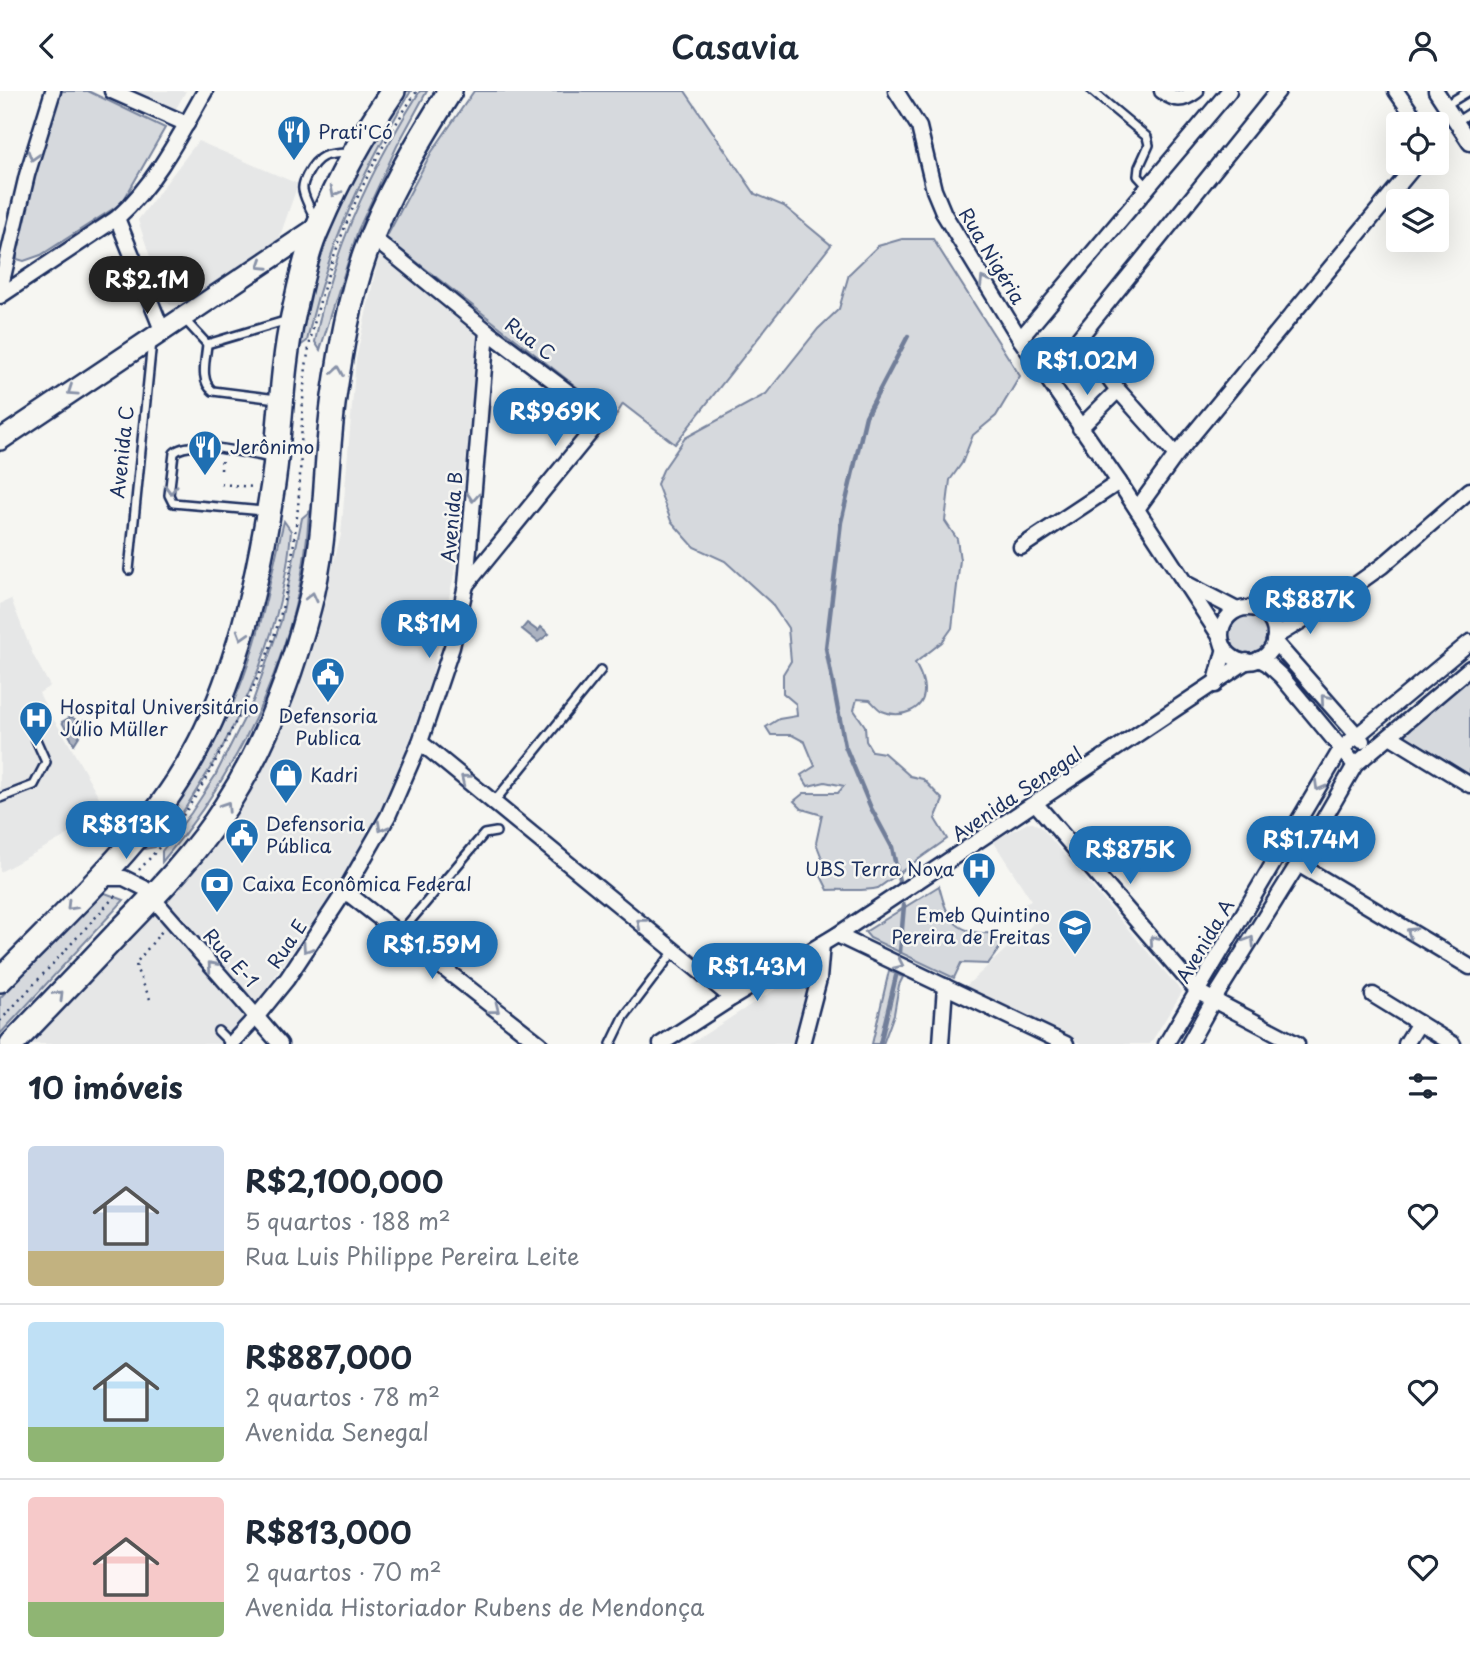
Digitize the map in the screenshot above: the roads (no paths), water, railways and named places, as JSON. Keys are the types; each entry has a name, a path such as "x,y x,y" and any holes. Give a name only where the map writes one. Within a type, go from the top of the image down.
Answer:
{"main road":[{"path":"0,980 139,833 172,789 195,752 223,689 252,598 276,459 292,319 318,226 355,153 393,91"},
{"path":"12,1044 152,897 215,823 244,776 272,717 300,638 319,565 324,530 329,440 350,308 372,237 423,134 450,91"}],"street":[{"path":"0,290 5,257 53,91"},
{"path":"112,91 187,124"},
{"path":"0,296 117,218 130,205 160,167 205,91"},
{"name":"Rua Nigéria","path":"896,91 919,127 934,190 944,215 1020,339 1138,509 1231,655 1253,660"},
{"path":"1162,91 1171,98 1180,100 1196,91"},
{"path":"1020,339 1229,91"},
{"path":"1176,455 1118,390 1079,338 1278,91"},
{"path":"1396,91 1411,112"},
{"path":"1436,91 1470,143"},
{"path":"1138,509 1176,455 1407,175"},
{"path":"117,218 157,333"},
{"path":"0,440 318,226"},
{"name":"Rua C","path":"372,237 487,331 595,412 595,427 466,585"},
{"path":"5,257 35,274"},
{"name":"Avenida B","path":"345,891 388,816 420,742 452,647 466,585 487,331"},
{"path":"1080,428 1118,390"},
{"path":"1021,547 1119,482"},
{"path":"1253,660 1267,654 1275,639 1382,566 1470,491"},
{"path":"1184,582 1237,610"},
{"path":"1215,685 1223,643 1222,627 1228,617 1237,610 1248,608 1260,611 1326,605"},
{"path":"1260,611 1269,617 1274,626 1275,639 1371,749"},
{"name":"Avenida A","path":"1166,1044 1341,748 1470,642"},
{"path":"1253,660 1268,664 1281,676 1354,765"},
{"name":"Avenida Senegal","path":"661,1044 732,997 837,935 1253,660"},
{"name":"Avenida A","path":"1189,1044 1298,865 1354,765 1470,668"},
{"path":"1391,736 1470,785"},
{"path":"420,742 732,997"},
{"path":"1036,804 1198,992 1297,1044"},
{"path":"1298,865 1470,967"},
{"name":"Rua E-1","path":"98,878 124,878 144,888 280,1044"},
{"path":"345,891 540,1044"},
{"name":"Rua E","path":"231,1044 287,979 345,891"},
{"path":"837,935 1066,1044"},
{"path":"802,1044 819,979 822,944"},
{"path":"941,1044 945,986"},
{"path":"1373,995 1453,1044"},
{"path":"1406,1044 1419,1023"}],"lane":[{"path":"1092,91 1147,137 1149,145 1138,176 1147,187"},
{"path":"1446,106 1469,91"},
{"path":"1456,122 1470,113"},
{"path":"318,226 303,188 309,173 318,158 330,154 355,153"},
{"path":"183,317 207,344 205,381 213,391 282,400"},
{"path":"207,344 292,319"},
{"name":"Avenida C","path":"129,570 157,333"},
{"path":"270,500 173,503 169,495 174,453 179,448 190,446 276,459"},
{"path":"494,802 601,670"},
{"path":"0,798 34,785 46,762 24,713"},
{"path":"399,934 484,834 496,832"},
{"path":"611,1044 624,1017 674,951"},
{"path":"218,1031 231,1044"}],"waterway":[{"path":"899,881 892,847 871,808 845,746 826,648 841,522 866,416 908,336"},
{"path":"900,952 904,905"},
{"path":"880,1044 896,976"}],"place":[{"name":"Prati'Có","path":"294,162"},
{"name":"Jerônimo","path":"205,477"},
{"name":"Defensoria Publica","path":"328,704"},
{"name":"Hospital Universitário Júlio Müller","path":"36,748"},
{"name":"Kadri","path":"286,805"},
{"name":"Defensoria Pública","path":"242,865"},
{"name":"UBS Terra Nova","path":"979,899"},
{"name":"Caixa Econômica Federal","path":"217,914"},
{"name":"Emeb Quintino Pereira de Freitas","path":"1075,956"}]}
